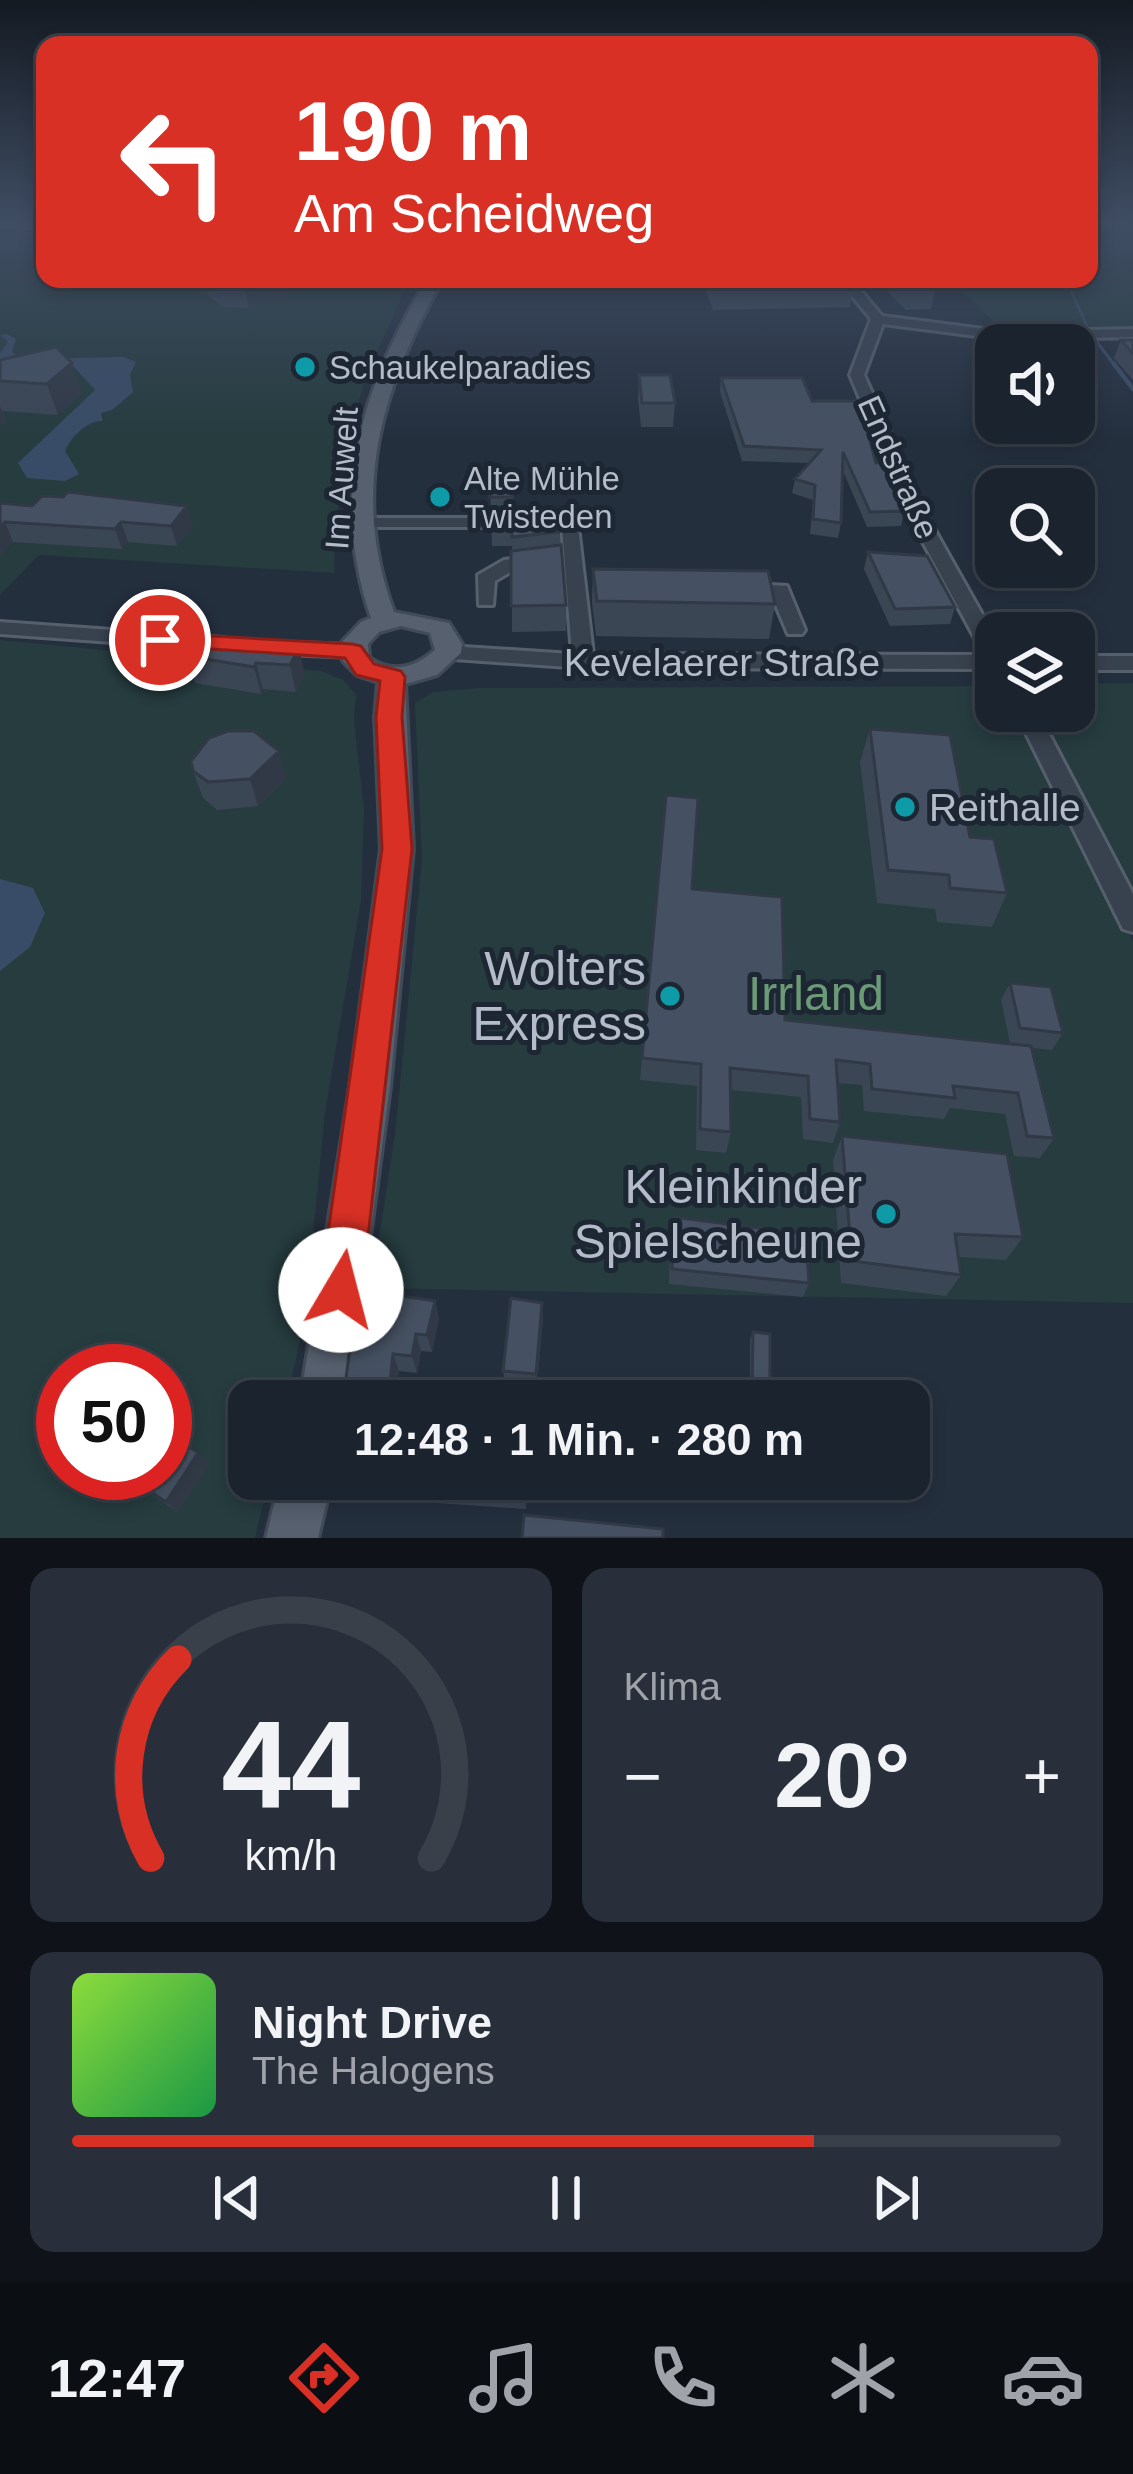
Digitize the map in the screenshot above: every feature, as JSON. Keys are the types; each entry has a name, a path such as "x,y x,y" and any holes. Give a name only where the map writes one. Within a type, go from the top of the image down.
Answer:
{"main road":[{"name":"Im Auwelt","path":"385,621 367,566 368,452 380,386 427,295"},
{"path":"385,621 429,622 446,635 448,653 427,670 392,677 365,670 352,651 361,634 385,621"},
{"path":"327,1380 370,1087 397,849 389,717 392,677"},
{"path":"292,1538 301,1500"}],"street":[{"path":"857,295 878,319 1008,336 1133,337"},
{"name":"Endstraße","path":"878,319 857,375 919,518 975,621"},
{"path":"367,522 571,522 583,662"},
{"path":"486,601 485,579 496,568 512,562 572,560"},
{"path":"575,587 598,588"},
{"path":"712,589 780,590 795,630"},
{"path":"0,628 352,651"},
{"name":"Kevelaerer Straße","path":"448,653 583,662 975,660"},
{"path":"1095,663 1133,663"},
{"path":"1037,732 1133,921"}],"green space":[{"path":"0,295 402,295 365,381 346,452 334,573 39,555 0,595"},
{"path":"966,295 1133,295 1133,333 1095,334 1095,324 996,324"},
{"path":"0,640 321,671 343,680 356,694 354,719 364,810 361,901 325,1112 309,1277 295,1277 313,1279 291,1380 228,1380 228,1500 264,1500 255,1538 0,1538"},
{"path":"1133,683 1133,896 1045,732 1095,732 1095,684"},
{"name":"Irrland","path":"975,686 975,732 1025,732 1133,941 1133,1303 371,1288 395,1135 422,860 415,703 433,692"}],"water":[{"path":"0,335 16,339 12,352 22,359 123,357 136,362 130,375 133,392 101,413 103,421 75,435 65,451 79,474 65,481 27,478 18,463 95,390 74,367 13,362 0,369 0,353 8,342"},
{"path":"0,879 33,888 45,913 30,947 0,971"}],"building":[{"path":"56,347 72,363 47,384 0,381 0,360"},
{"path":"639,375 670,375 675,403 642,403"},
{"path":"721,378 802,378 812,401 859,401 876,463 881,462 905,511 870,512 843,452 841,523 813,519 815,485 795,479 821,450 744,446"},
{"path":"512,474 513,497 490,497 490,475"},
{"path":"68,492 187,506 171,526 121,522 115,529 5,522 0,527 0,503 32,506 42,496 63,497"},
{"path":"491,515 558,515 559,532 512,537 512,529 491,529"},
{"path":"561,545 566,605 511,606 511,551"},
{"path":"868,552 927,556 955,607 895,609"},
{"path":"593,569 768,571 775,604 597,601"},
{"path":"198,639 299,648 290,665 256,663 254,667 187,656"},
{"path":"870,729 950,735 970,837 994,839 1007,893 950,888 949,875 888,870"},
{"path":"228,731 254,731 279,751 250,779 208,782 193,771 191,761 209,738"},
{"path":"666,795 698,798 692,889 782,897 785,1020 1031,1046 1054,1138 1027,1136 1018,1093 953,1086 955,1098 872,1089 870,1064 836,1060 840,1122 810,1119 808,1076 730,1068 731,1132 700,1129 701,1064 642,1058"},
{"path":"1010,983 1051,987 1063,1033 1020,1028"},
{"path":"842,1136 1007,1154 1023,1237 955,1234 961,1275 852,1261"},
{"path":"673,1217 806,1234 809,1283 672,1269"},
{"path":"395,1295 435,1301 427,1335 416,1334 412,1356 393,1354 390,1380 346,1380 353,1324 387,1329"},
{"path":"511,1298 542,1303 536,1374 503,1371"},
{"path":"753,1332 770,1334 770,1380 752,1380"},
{"path":"524,1515 663,1529 663,1538 522,1538"}],"waterway":[{"path":"1073,295 1086,324"},
{"path":"1095,340 1116,367"},
{"path":"1114,364 1133,389"}],"place":[{"name":"Schaukelparadies","path":"305,367"},
{"name":"Alte Mühle Twisteden","path":"440,497"},
{"name":"Reithalle","path":"905,807"},
{"name":"Wolters Express","path":"670,996"},
{"name":"Kleinkinder Spielscheune","path":"886,1214"}],"route":[{"path":"160,640 352,651 365,670 392,677 389,717 397,849 341,1290"}]}
